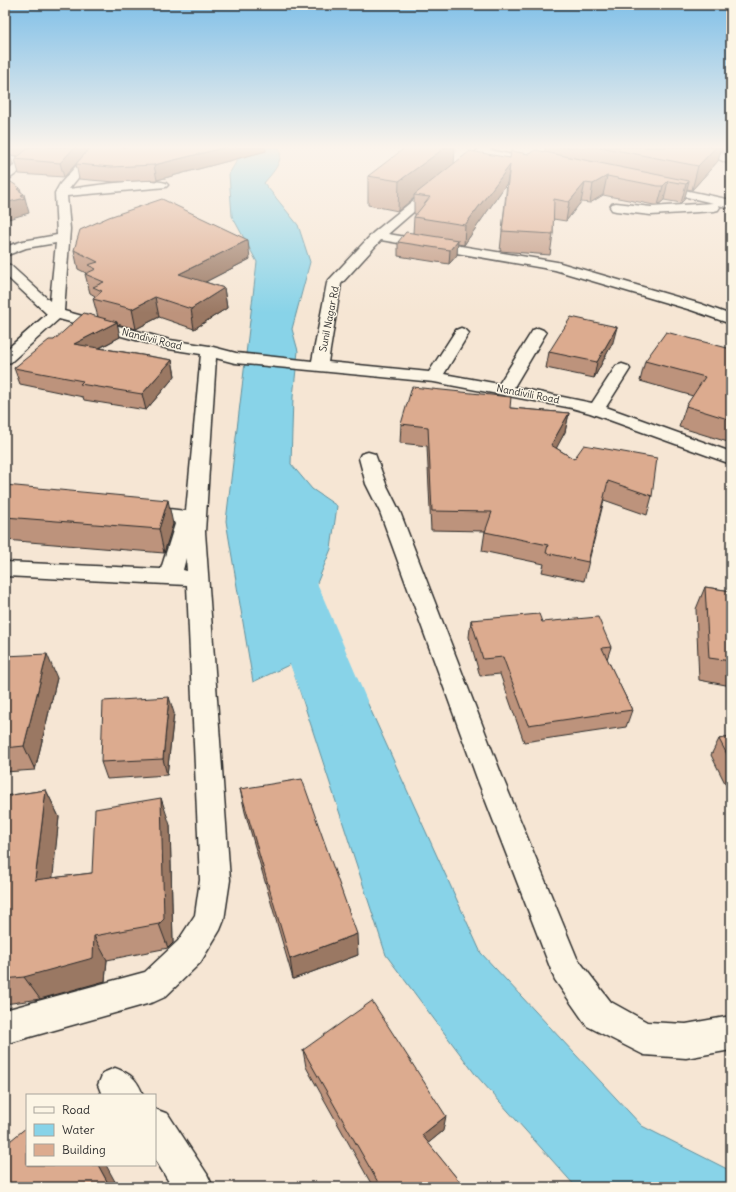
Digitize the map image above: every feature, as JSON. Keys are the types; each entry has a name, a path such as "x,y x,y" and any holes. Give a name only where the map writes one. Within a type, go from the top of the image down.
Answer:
{"street":[{"path":"5,359 52,310 63,238 61,203"},
{"name":"Sunil Nagar Rd","path":"318,367 334,283 378,236 417,203"},
{"path":"616,207 651,211 714,207 730,203"},
{"path":"378,236 557,266 696,307 731,320"},
{"path":"5,252 23,246 63,238"},
{"name":"Nandivii Road","path":"5,268 52,310 169,344 209,351 235,358 318,367"},
{"path":"5,341 52,310"},
{"path":"434,378 461,333"},
{"path":"504,389 538,333"},
{"path":"184,578 195,532 209,351"},
{"name":"Nandivili Road","path":"318,367 434,378 504,389 596,409 731,458"},
{"path":"596,409 622,369"},
{"path":"368,458 376,484 390,512 491,781 566,969 599,1014 644,1038 686,1041 731,1033"},
{"path":"5,1027 154,986 189,952 209,920 215,880 184,578 185,524 180,516 124,511"},
{"path":"5,569 184,578"},
{"path":"156,1129 194,1187"}],"water":[{"path":"231,203 280,203 298,225 310,262 292,329 298,351 293,397 291,464 312,489 337,506 331,549 301,622 367,702 481,953 642,1126 731,1171 731,1187 576,1187 475,1074 386,955 291,664 253,682 226,521 257,262 232,216"}],"building":[{"path":"151,203 170,203 248,240 179,274 224,288 191,309 155,297 132,309 93,299 102,291 93,287 104,282 85,274 96,269 88,265 98,262 74,250 80,230 109,217"},
{"path":"425,203 482,203 465,225 414,217"},
{"path":"505,203 554,203 553,234 502,231"},
{"path":"406,232 458,240 450,250 398,242"},
{"path":"84,313 117,322 74,344 172,360 142,394 80,384 83,381 14,368 49,340 54,340"},
{"path":"571,317 617,327 597,362 549,352"},
{"path":"666,332 731,349 731,420 686,406 705,377 645,361"},
{"path":"412,387 511,397 510,408 569,413 551,445 574,459 584,445 657,458 652,496 608,481 588,562 546,553 548,545 485,532 492,512 432,511 428,427 401,424"},
{"path":"5,485 168,500 159,529 5,517"},
{"path":"705,587 731,591 731,661 709,658"},
{"path":"539,614 542,622 598,617 611,647 602,648 632,710 528,725 503,657 483,659 471,620"},
{"path":"47,654 24,746 5,748 5,656"},
{"path":"169,697 163,759 101,762 103,701"},
{"path":"731,737 731,762 719,739"},
{"path":"302,779 357,934 290,959 240,789"},
{"path":"46,790 35,880 92,873 95,809 161,798 164,919 159,924 94,936 93,958 24,977 5,979 5,796"},
{"path":"372,1001 446,1116 422,1135 464,1187 375,1187 379,1184 303,1050"},
{"path":"26,1128 26,1166 99,1166 110,1187 5,1187 5,1145"}],"waterway":[{"path":"277,543 276,550 336,703"}]}
